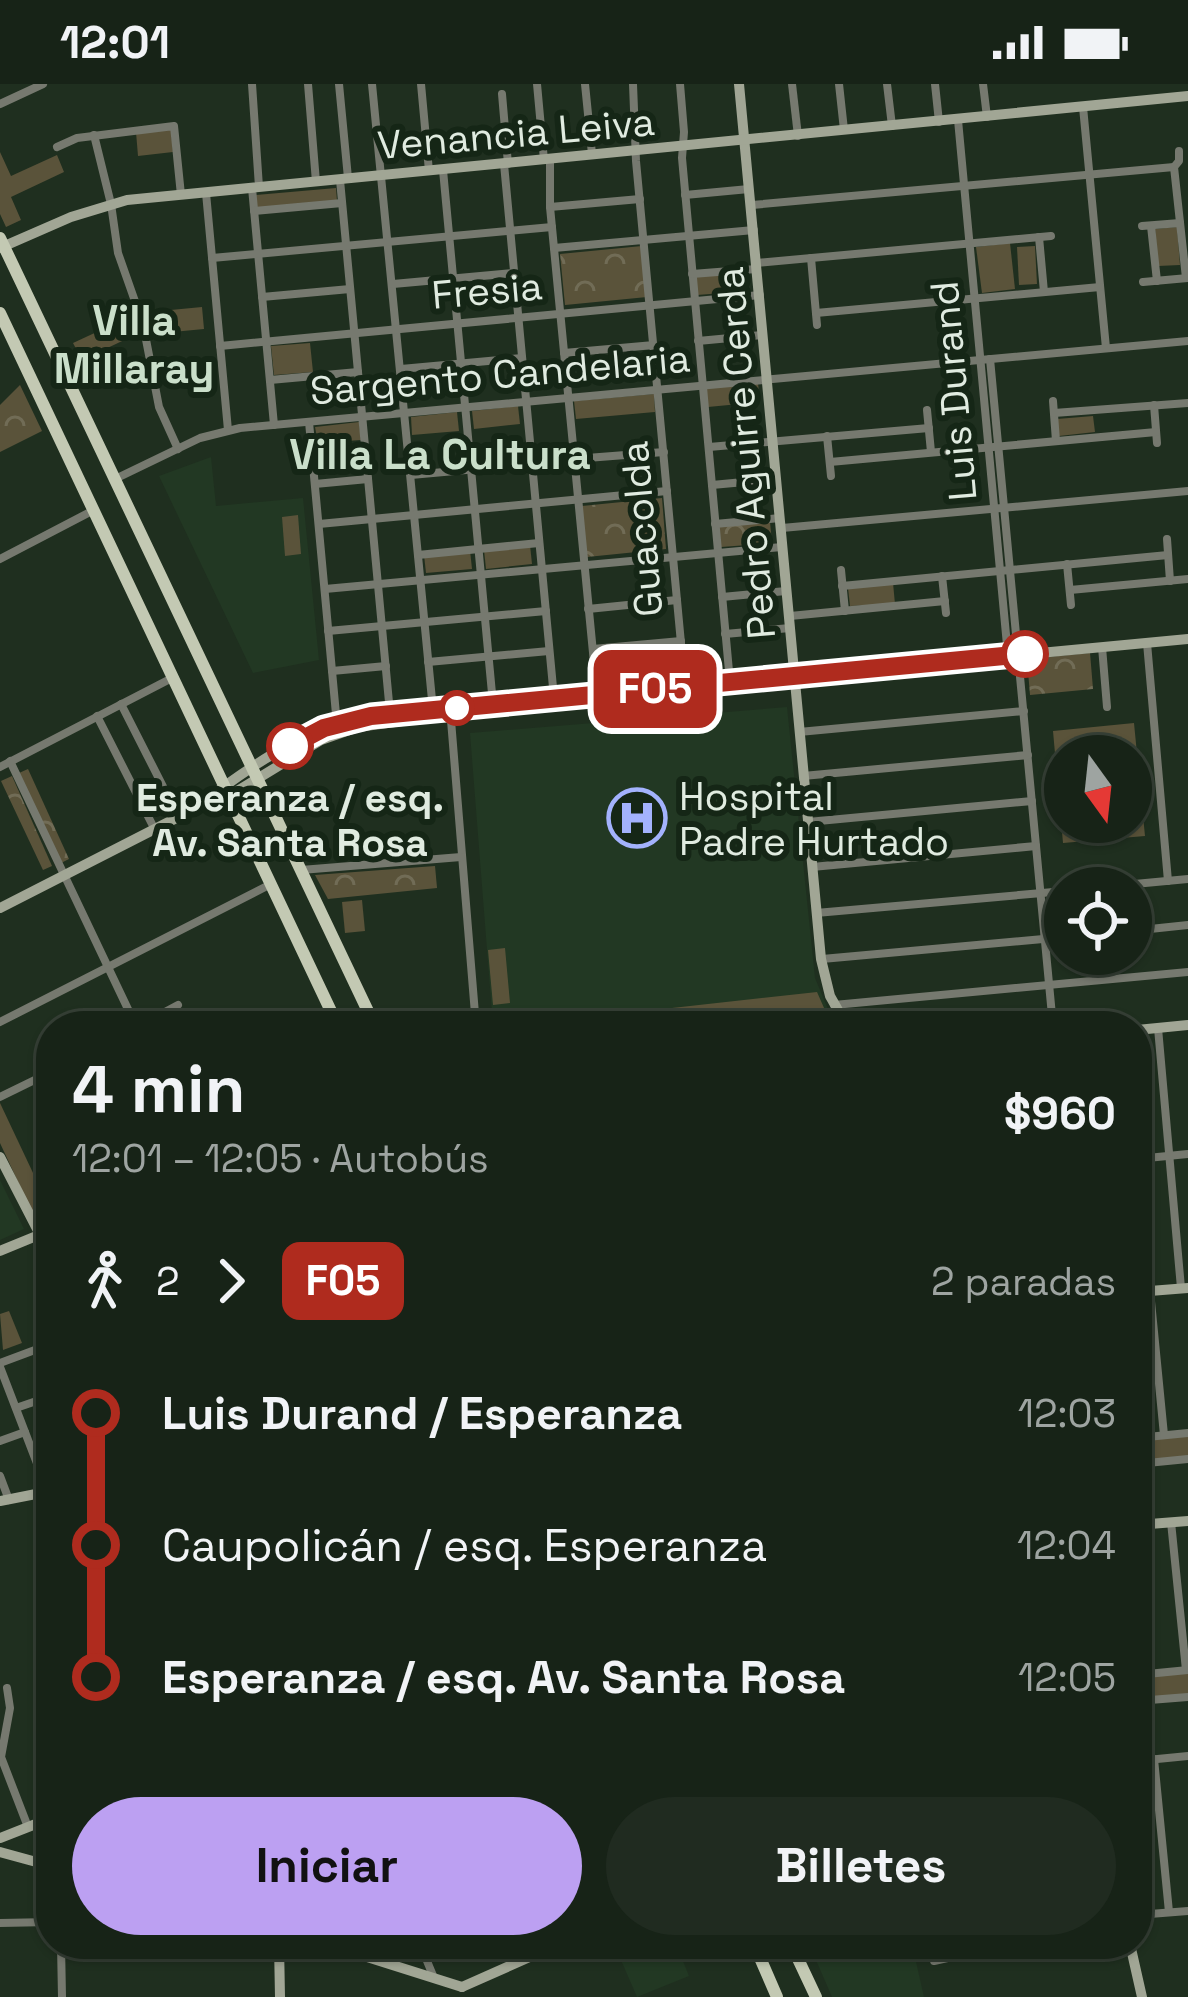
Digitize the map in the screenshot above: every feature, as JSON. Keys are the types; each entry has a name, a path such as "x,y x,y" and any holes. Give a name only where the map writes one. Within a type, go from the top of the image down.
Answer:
{"main road":[{"path":"1,244 368,1011"},
{"path":"0,313 331,1011"},
{"path":"761,1959 777,1997"},
{"path":"798,1959 816,1997"}],"street":[{"path":"1,100 43,84"},
{"path":"252,84 254,211 274,425"},
{"path":"308,84 316,182"},
{"path":"339,84 342,203 390,713"},
{"path":"372,84 433,710"},
{"path":"421,84 449,236 493,704"},
{"path":"537,84 597,694"},
{"path":"585,84 592,156"},
{"name":"Guacolda","path":"633,84 685,686"},
{"path":"680,84 685,195 730,682"},
{"name":"Pedro Aguirre Cerda","path":"739,84 816,914 821,959 838,1011"},
{"path":"792,84 797,136"},
{"path":"839,84 844,131"},
{"path":"887,84 892,127"},
{"path":"935,84 939,122"},
{"path":"983,84 987,117"},
{"path":"502,94 510,231 554,698"},
{"name":"Venancia Leiva","path":"1,244 111,204 181,195 1188,96"},
{"path":"1083,107 1106,348"},
{"name":"Luis Durand","path":"958,120 1044,928"},
{"path":"57,147 94,135 174,126 181,195"},
{"path":"94,135 118,253 141,316 156,395 178,449"},
{"path":"752,205 1174,167 1179,151"},
{"path":"1143,282 1187,278 1174,167"},
{"path":"685,195 750,188"},
{"path":"206,193 228,430"},
{"path":"550,207 640,199"},
{"name":"Venancia Leiva","path":"254,211 342,203"},
{"path":"1156,281 1146,226 1180,223"},
{"path":"212,258 552,227"},
{"path":"554,248 754,230"},
{"path":"692,274 1051,236"},
{"path":"1039,237 1044,292"},
{"path":"811,258 817,325"},
{"path":"392,284 514,273"},
{"path":"816,313 1100,287"},
{"path":"262,297 350,289"},
{"name":"Fresia","path":"220,346 760,295"},
{"path":"698,341 764,335"},
{"name":"Sargento Candelaria","path":"115,479 228,430 1188,341"},
{"path":"564,353 654,345"},
{"path":"401,369 522,358"},
{"path":"270,380 358,371"},
{"path":"1052,400 1055,441"},
{"path":"1054,413 1188,403"},
{"path":"1154,405 1157,443"},
{"path":"927,410 931,452"},
{"path":"309,422 337,728"},
{"path":"708,447 928,428"},
{"path":"830,462 1156,431"},
{"path":"827,436 831,476"},
{"path":"574,460 664,452"},
{"path":"411,475 532,464"},
{"path":"315,484 368,479"},
{"path":"712,485 777,479"},
{"path":"319,524 667,491"},
{"path":"715,524 999,508 1188,491"},
{"path":"0,559 94,510"},
{"path":"1166,539 1171,580"},
{"path":"418,554 539,543"},
{"path":"325,590 784,547"},
{"path":"842,586 1168,555"},
{"path":"1067,564 1071,604"},
{"path":"841,570 844,611"},
{"path":"942,576 946,613"},
{"path":"1070,590 1188,579"},
{"path":"722,597 788,591"},
{"path":"589,608 677,600"},
{"path":"725,634 844,611 945,601"},
{"path":"328,632 546,611"},
{"path":"0,908 337,728 390,713 1188,639"},
{"path":"592,649 681,640"},
{"path":"1147,643 1168,881"},
{"path":"1102,647 1107,707"},
{"path":"428,662 549,651"},
{"path":"332,671 386,666"},
{"path":"0,767 173,678"},
{"path":"121,704 178,816"},
{"path":"449,708 475,1011"},
{"path":"337,728 417,719 433,710"},
{"path":"799,732 1024,711"},
{"path":"97,716 154,828"},
{"path":"803,776 1028,755"},
{"path":"10,761 130,1011"},
{"path":"808,822 1032,801"},
{"path":"812,867 1036,846"},
{"path":"301,870 461,857"},
{"path":"1152,882 1188,879"},
{"path":"0,1022 271,884"},
{"path":"816,914 1044,893"},
{"path":"1152,929 1188,926"},
{"path":"821,959 1044,939"},
{"path":"834,1004 1188,972"},
{"name":"Luis Durand","path":"1048,975 1052,1011"},
{"path":"167,1011 178,1005"},
{"path":"1152,1029 1188,1025"},
{"path":"1152,1291 1185,1288 1158,1028"},
{"path":"0,1097 36,1079"},
{"path":"1152,1158 1188,1154"},
{"path":"0,1157 36,1217"},
{"path":"0,1251 36,1236"},
{"path":"36,1350 0,1365 36,1458"},
{"path":"1152,1353 1164,1435"},
{"path":"16,1408 36,1401"},
{"path":"0,1441 25,1432"},
{"path":"1152,1436 1188,1433"},
{"path":"1152,1463 1188,1460"},
{"path":"0,1476 4,1501 36,1494"},
{"path":"1152,1524 1188,1521"},
{"path":"1152,1674 1187,1670 1171,1522"},
{"path":"7,1688 10,1708 1,1757 28,1827"},
{"path":"1152,1700 1188,1696"},
{"path":"1169,1912 1154,1759 1188,1756"},
{"path":"0,1838 36,1824"},
{"path":"0,1852 36,1862"},
{"path":"1152,1914 1188,1911"},
{"path":"0,1923 36,1922"},
{"path":"61,1959 62,1997"},
{"path":"279,1959 280,1997"},
{"path":"374,1959 462,1992 529,1959"},
{"path":"426,1959 434,1978"},
{"path":"934,1961 942,1959"},
{"path":"1133,1959 1142,1997"}],"shaded area":[{"path":"211,457 216,506 303,498 319,660 253,673 159,476"},
{"name":"Hospital Padre Hurtado","path":"787,707 815,978 829,1011 492,1011 470,733"},
{"path":"0,1180 24,1229 0,1240"},
{"path":"621,1959 682,1959 689,1976 637,1997"},
{"path":"816,1959 915,1959 924,1997 832,1997"}],"green space":[{"path":"171,129 173,152 138,156 136,132"},
{"path":"0,152 11,176 57,155 64,172 11,197 21,220 6,227 0,214"},
{"path":"336,188 337,201 257,208 256,195"},
{"path":"1177,227 1180,265 1158,266 1155,229"},
{"path":"1010,243 1015,289 982,293 976,247"},
{"path":"642,246 647,297 565,305 560,254"},
{"path":"1035,246 1037,284 1019,285 1017,247"},
{"path":"747,272 748,291 697,295 695,276"},
{"path":"202,307 204,329 152,334 150,312"},
{"path":"129,317 137,334 82,360 73,343"},
{"path":"310,343 313,372 274,375 271,346"},
{"path":"758,383 760,402 708,407 706,388"},
{"path":"20,385 42,431 0,452 0,405"},
{"path":"654,394 655,412 576,419 574,401"},
{"path":"518,406 520,424 474,429 472,411"},
{"path":"457,412 459,431 412,435 411,417"},
{"path":"1093,416 1095,432 1059,436 1057,419"},
{"path":"359,422 361,440 318,443 315,427"},
{"path":"662,498 666,549 587,557 582,506"},
{"path":"298,515 301,554 285,556 282,517"},
{"path":"770,522 772,543 721,547 719,526"},
{"path":"530,545 532,564 486,569 484,550"},
{"path":"470,550 472,569 426,573 424,555"},
{"path":"893,583 895,604 850,606 848,588"},
{"path":"1090,653 1093,689 1030,695 1027,659"},
{"path":"1134,723 1135,735 1053,735 1053,731"},
{"path":"28,769 69,859 59,864 19,773"},
{"path":"12,776 52,866 43,870 1,781"},
{"path":"435,866 437,888 328,899 315,875"},
{"path":"362,900 365,931 345,933 342,902"},
{"path":"505,948 510,1003 493,1005 488,950"},
{"path":"817,992 825,1011 645,1011"},
{"path":"0,1103 36,1179 36,1221 0,1143"},
{"path":"9,1311 22,1343 3,1350 0,1314"},
{"path":"1188,1436 1188,1456 1152,1460 1152,1440"},
{"path":"1188,1673 1188,1694 1152,1697 1152,1677"}],"bus line":[{"name":"F05","path":"290,746 324,728 371,716 1025,654"}],"place":[{"name":"Esperanza / esq. Av. Santa Rosa","path":"290,746"},
{"name":"Hospital Padre Hurtado","path":"637,818"}],"district":[{"name":"Villa Millaray","path":"134,344"},
{"name":"Villa La Cultura","path":"440,454"}]}
